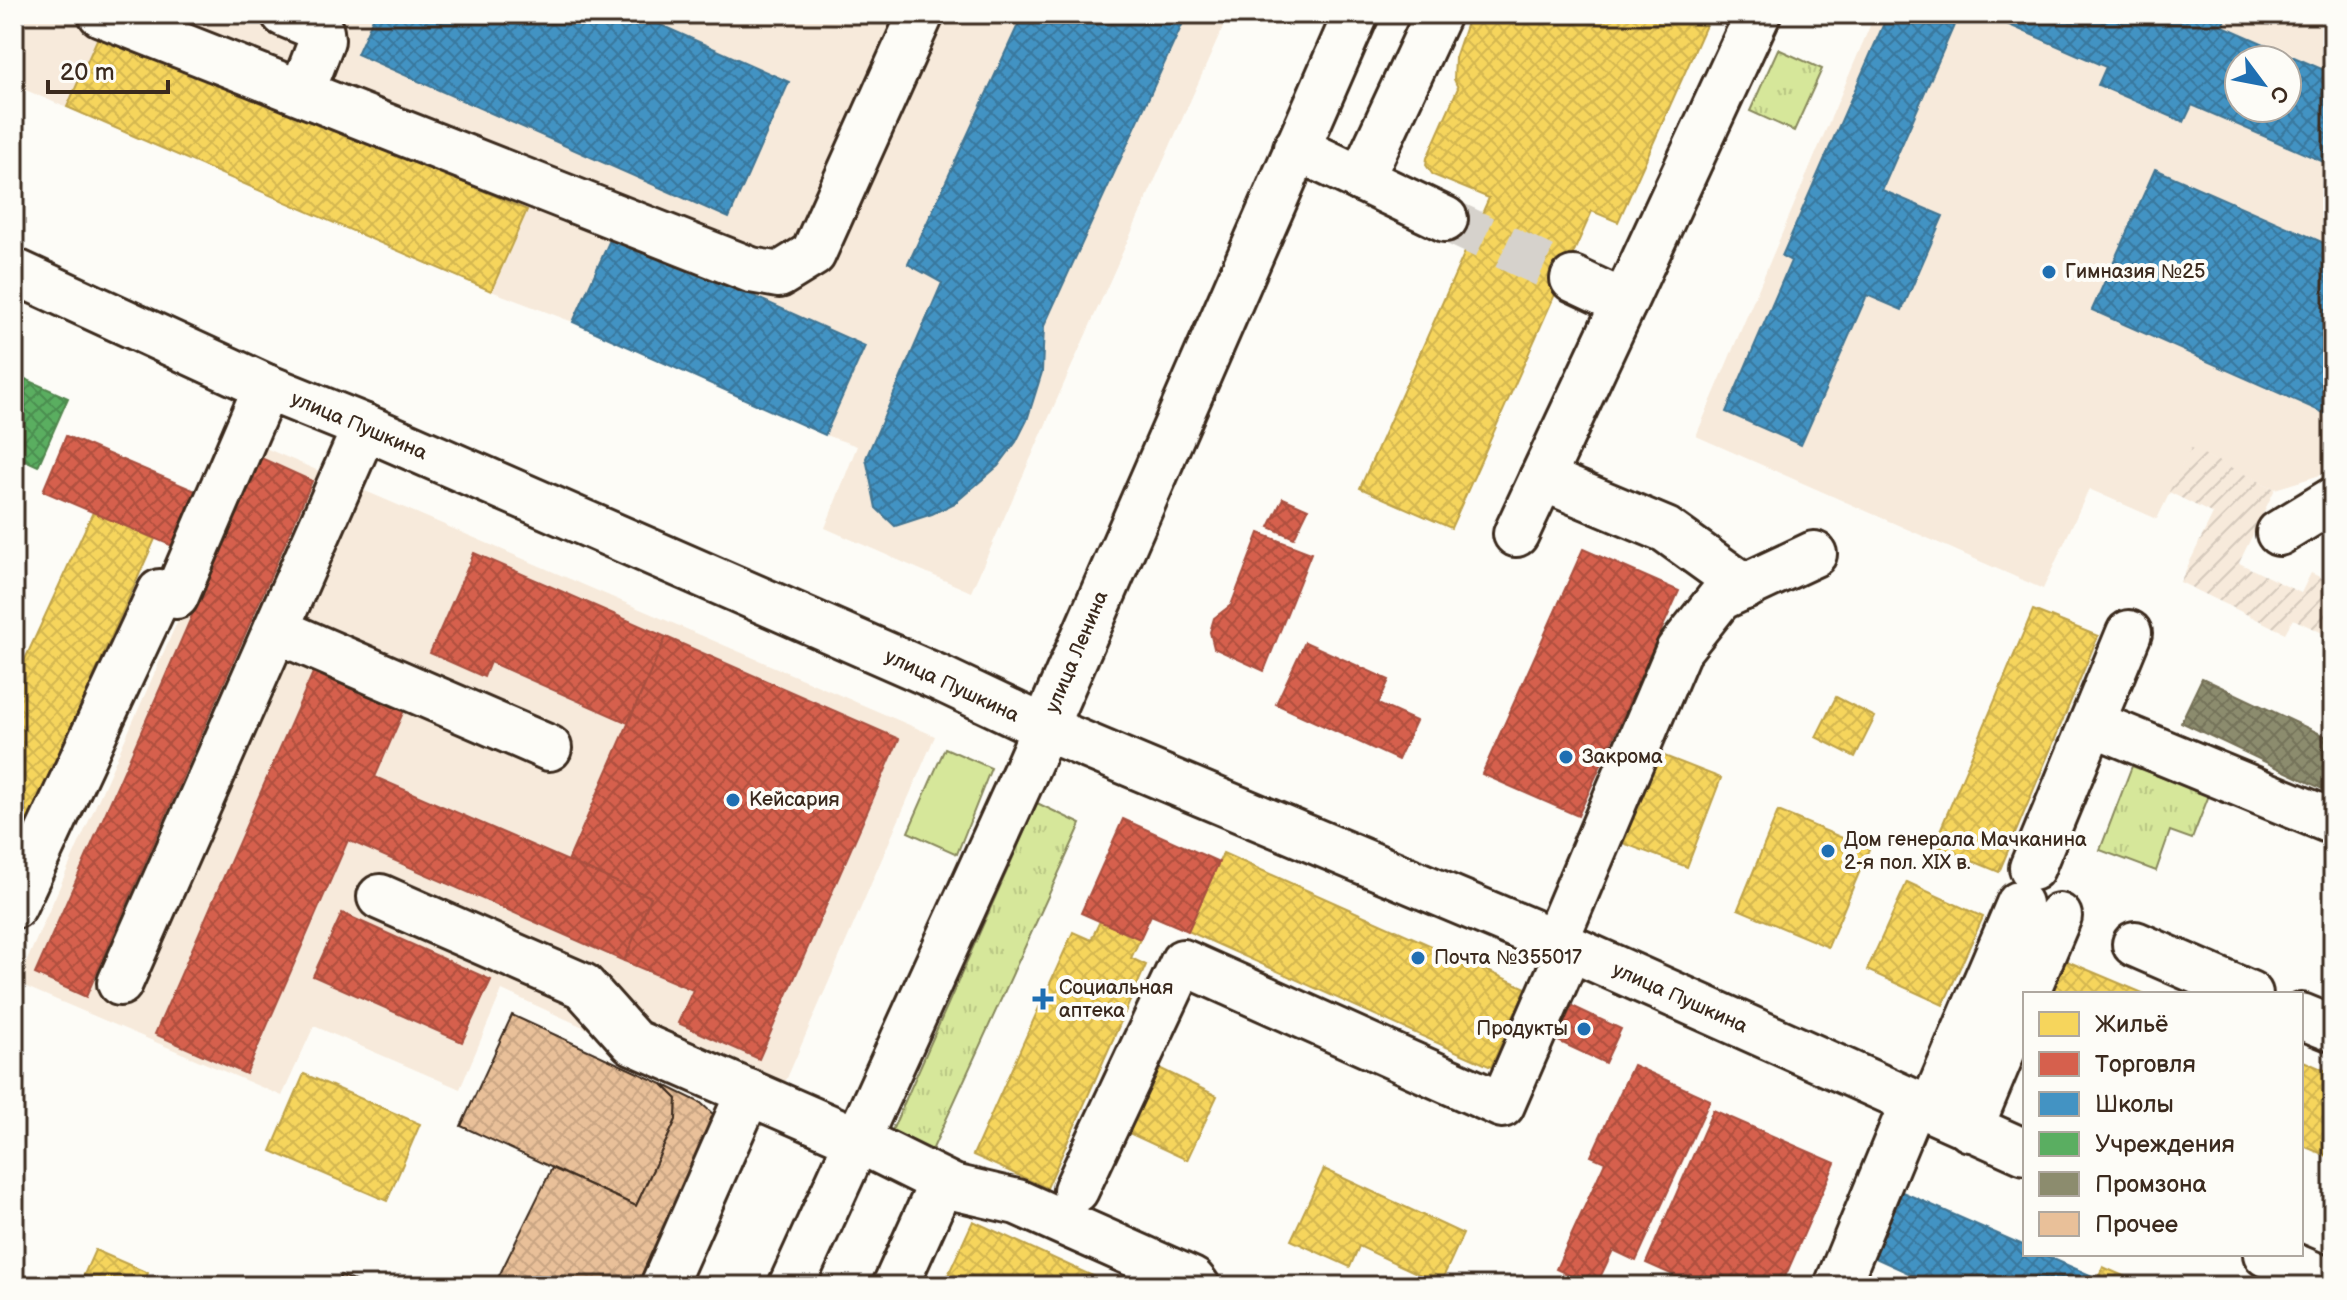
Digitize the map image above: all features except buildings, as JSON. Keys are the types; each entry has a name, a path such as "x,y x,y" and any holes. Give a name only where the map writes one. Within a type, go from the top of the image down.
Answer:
{"street":[{"path":"101,14 751,270 779,275 813,254 921,14"},
{"path":"284,14 321,32 322,40 302,92"},
{"name":"улица Ленина","path":"791,1286 1045,728 1356,14"},
{"path":"1361,179 1438,14"},
{"path":"1516,534 1758,14"},
{"path":"1296,148 1445,219"},
{"name":"улица Пушкина","path":"14,271 266,387 365,427 937,677 1045,728 1562,945 2023,1151"},
{"path":"1573,279 1624,303"},
{"path":"14,906 160,592 176,596 266,387"},
{"path":"120,983 365,427"},
{"path":"1542,478 1666,530 1745,587"},
{"path":"2279,533 2333,500"},
{"path":"1076,1190 1183,962 1502,1105 1678,651 1720,598 1814,554"},
{"path":"276,630 549,748"},
{"path":"1837,1286 1922,1106 2037,896 2092,723 2129,633"},
{"path":"2092,723 2333,822"},
{"path":"2026,992 2037,896"},
{"path":"380,897 583,986 633,1042 858,1140 953,1187 1017,1202 1192,1280 1197,1286"},
{"path":"2135,944 2245,992"},
{"path":"1970,1129 2023,1003"},
{"path":"2303,1017 2333,1029"},
{"path":"663,1286 749,1092"},
{"path":"895,1286 942,1182"},
{"path":"2271,1256 2333,1283"}],"shaded area":[{"path":"14,14 1229,14 971,592 825,528 857,446 825,435 573,322 491,291 14,85"},
{"name":"Гимназия №25","path":"1875,14 2318,14 2333,20 2333,471 2275,489 2191,449 2157,519 2089,489 2043,589 1696,436"},
{"path":"256,444 935,736 772,1113 502,990 460,1089 314,1026 282,1096 17,983"},
{"path":"2191,448 2275,489 2239,563 2301,593 2311,573 2333,583 2333,638 2293,619 2285,633 2180,582 2213,514 2169,492"}],"green space":[{"path":"1778,49 1822,69 1794,131 1750,111"},
{"path":"945,748 991,768 957,854 908,832"},
{"path":"2132,766 2209,795 2192,839 2170,831 2156,871 2100,850"},
{"path":"1037,803 1081,824 930,1155 890,1135"}],"tunnel":[{"path":"1445,219 1573,279"}],"place":[{"name":"Гимназия №25","path":"2049,272"},
{"name":"Закрома","path":"1566,757"},
{"name":"Кейсария","path":"733,800"},
{"name":"Дом генерала Мачканина 2-я пол. XIX в.","path":"1828,851"},
{"name":"Почта №355017","path":"1418,958"},
{"name":"Социальная аптека","path":"1043,999"},
{"name":"Продукты","path":"1584,1029"}]}
